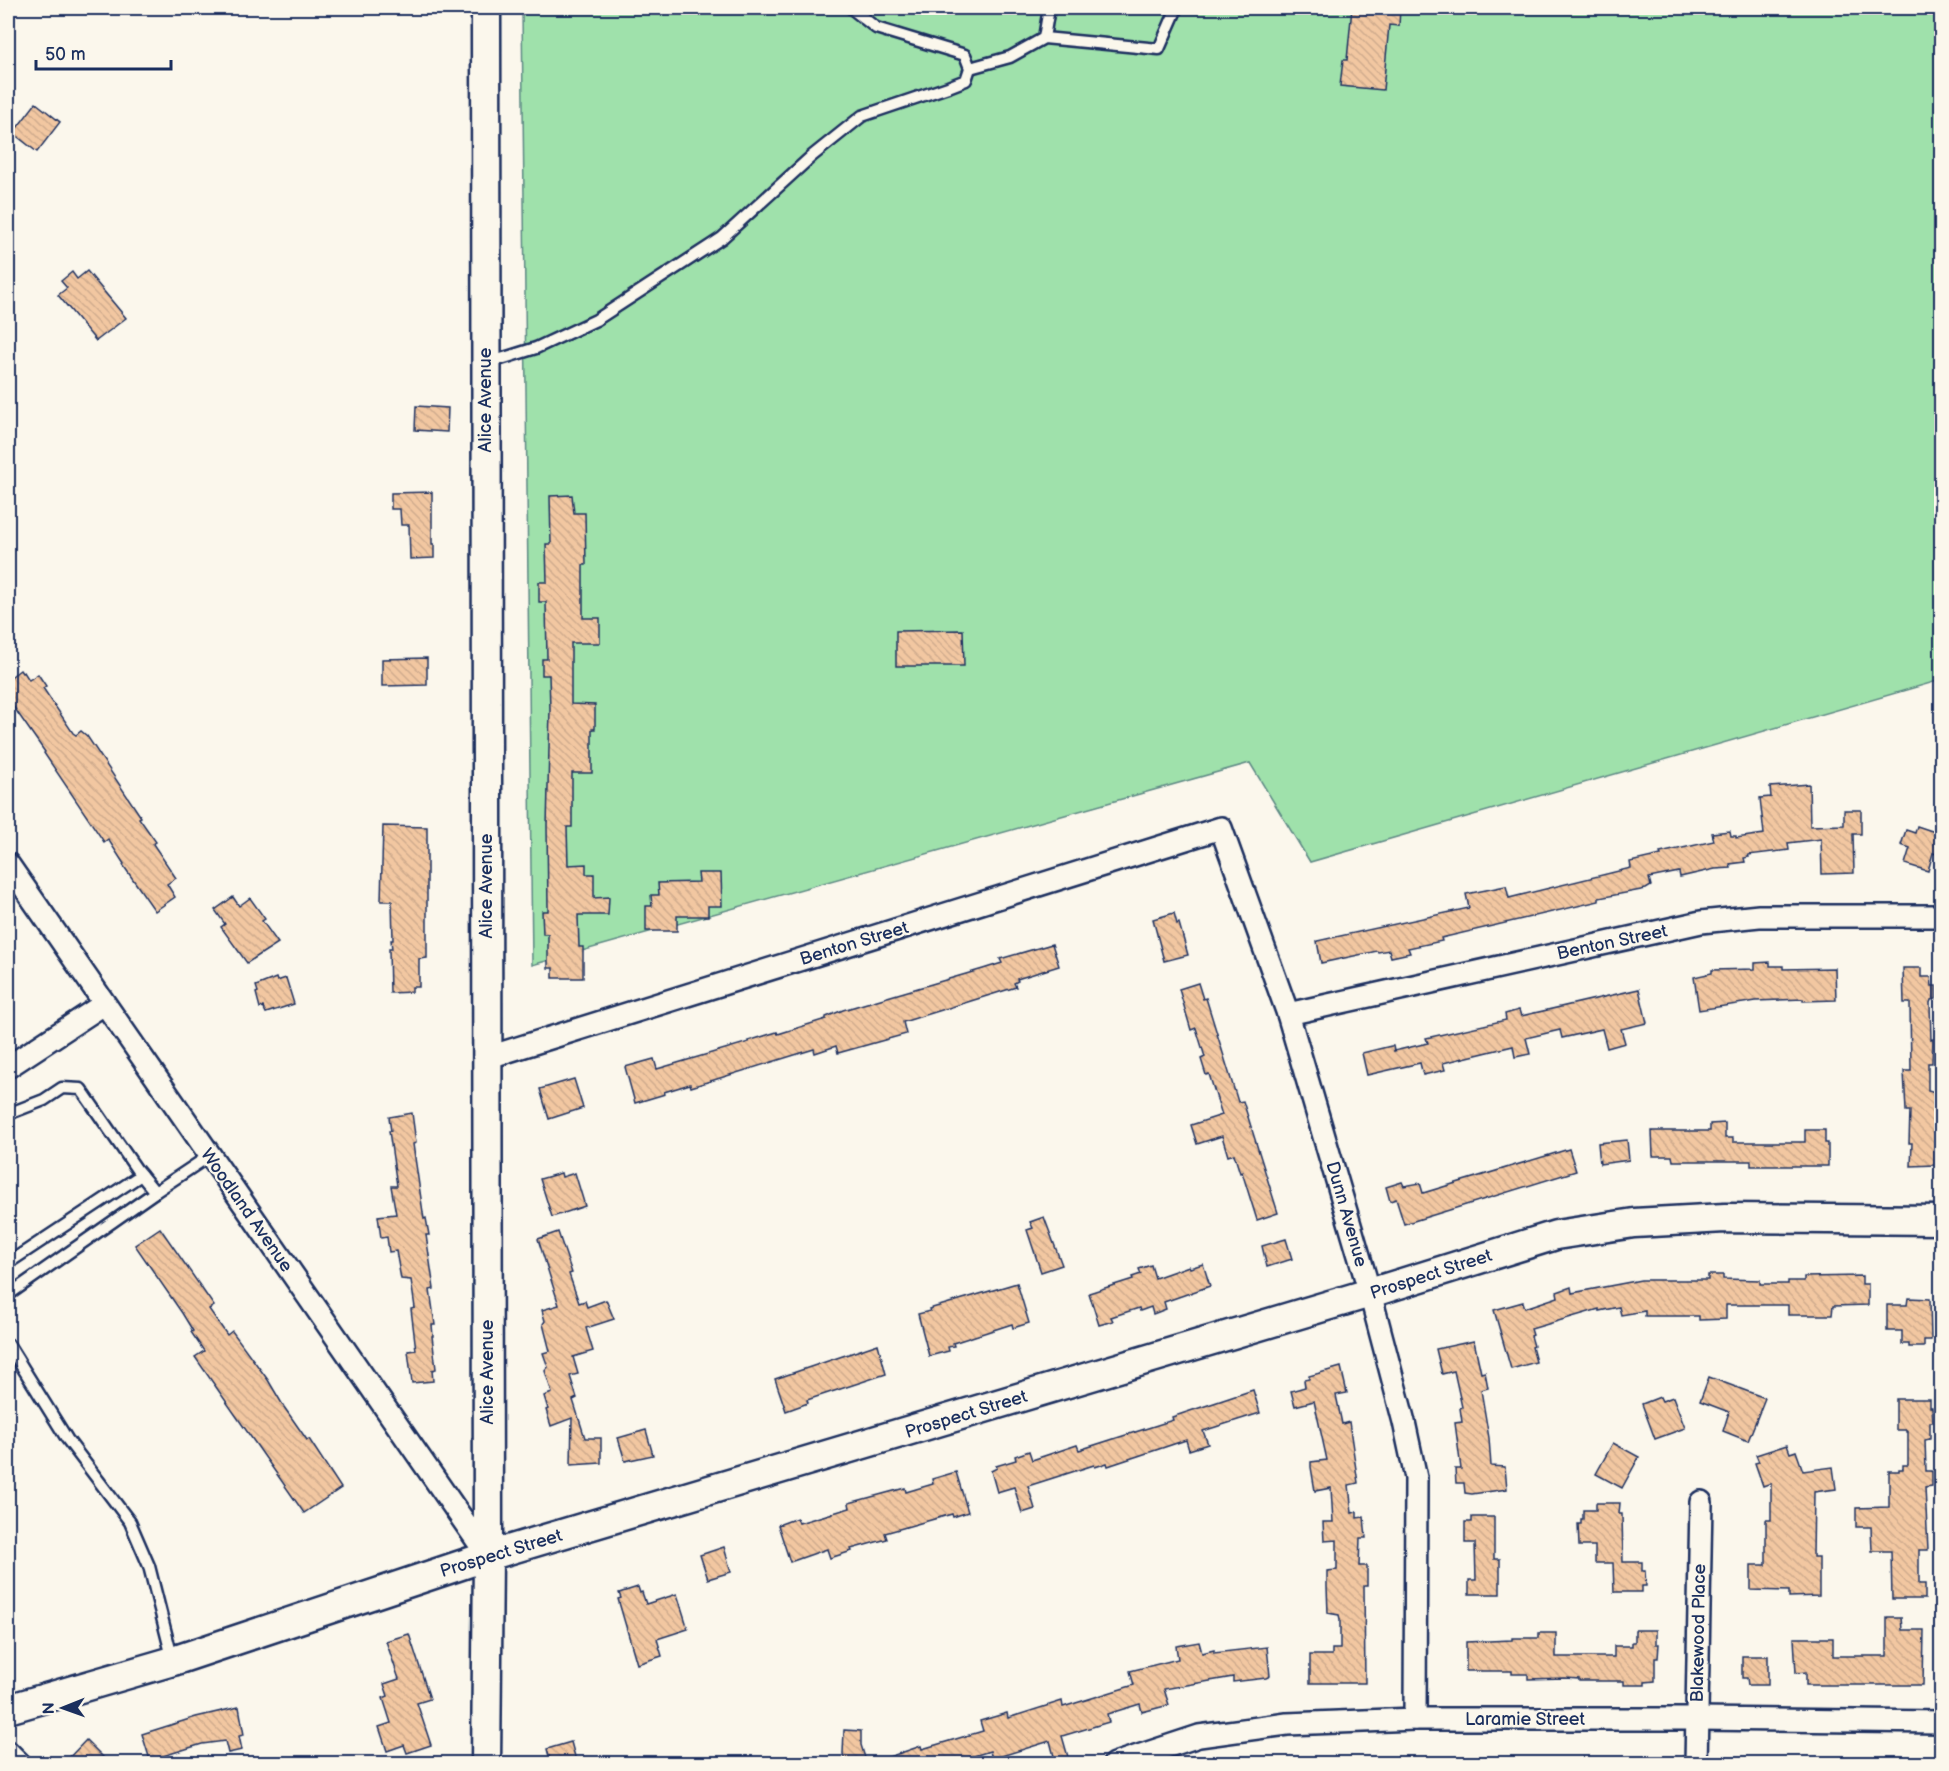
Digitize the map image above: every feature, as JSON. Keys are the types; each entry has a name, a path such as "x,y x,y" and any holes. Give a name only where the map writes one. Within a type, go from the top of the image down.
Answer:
{"street":[{"name":"Alice Avenue","path":"486,8 488,1556 486,1764"},
{"name":"Benton Street","path":"486,1058 1221,828"},
{"name":"Dunn Avenue","path":"1221,828 1288,1014 1370,1293 1404,1422 1416,1478 1415,1719"},
{"name":"Woodland Avenue","path":"8,864 488,1556"},
{"name":"Benton Street","path":"1288,1014 1701,922 1759,916 1941,916"},
{"path":"8,1067 104,1005"},
{"name":"Prospect Street","path":"8,1709 173,1661 488,1556 1547,1238 1634,1223 1725,1218 1941,1220"},
{"name":"Blakewood Place","path":"1696,1764 1701,1502"},
{"name":"Laramie Street","path":"1114,1764 1199,1736 1287,1724 1415,1719 1941,1722"},
{"path":"8,1752 20,1764"}],"lane":[{"path":"485,364 536,348 596,320 722,238 812,156 862,116 966,80 970,68 965,56 876,28 851,8"},
{"path":"1044,38 1049,8"},
{"path":"970,68 1010,57 1044,38 1159,49 1177,8"},
{"path":"8,1114 44,1100 62,1088 81,1089 154,1192"},
{"path":"8,1295 209,1156"},
{"path":"8,1263 141,1175"},
{"path":"8,1344 67,1439 130,1522 148,1566 173,1661"}],"green space":[{"path":"522,8 1941,8 1941,680 1310,862 1250,763 532,965"}],"building":[{"path":"1352,8 1400,8 1399,26 1389,25 1383,90 1340,86 1343,60 1347,60"},
{"path":"36,103 60,122 37,152 13,133"},
{"path":"87,271 126,318 96,341 58,295 67,288 61,281 72,272 77,279"},
{"path":"416,406 448,408 447,432 415,430"},
{"path":"432,492 434,558 410,559 409,525 401,525 400,509 391,509 391,493"},
{"path":"572,495 574,513 585,513 586,565 583,565 583,618 600,618 600,643 571,643 571,704 595,705 595,729 592,729 592,773 572,773 572,827 567,827 568,865 586,864 586,874 594,874 594,898 609,897 608,915 578,915 579,947 583,947 583,978 553,978 553,968 548,968 548,934 543,934 542,911 548,911 547,826 550,709 549,675 542,675 542,659 547,659 546,602 539,602 539,582 547,582 546,544 551,544 550,496"},
{"path":"963,630 964,666 896,666 896,631"},
{"path":"427,658 427,685 382,686 382,659"},
{"path":"20,670 29,680 38,674 46,686 43,688 73,733 76,735 81,731 87,736 156,842 153,844 176,878 167,884 175,897 155,911 108,839 104,842 8,699 8,679"},
{"path":"1809,784 1810,826 1844,825 1844,810 1861,810 1861,834 1853,834 1854,873 1822,874 1821,839 1788,843 1789,850 1748,855 1749,857 1744,858 1745,862 1730,864 1731,868 1680,877 1679,872 1649,878 1651,886 1646,889 1599,898 1599,901 1441,938 1442,941 1408,948 1410,953 1391,957 1389,950 1377,951 1321,963 1317,941 1469,908 1466,894 1506,886 1509,898 1631,868 1630,862 1714,841 1712,833 1730,831 1731,836 1736,836 1736,838 1764,834 1760,798 1771,797 1770,787"},
{"path":"383,826 427,827 427,958 419,959 419,987 412,987 412,992 390,993 389,949 392,949 391,940 393,940 392,901 381,901"},
{"path":"1917,826 1941,834 1939,855 1933,853 1928,871 1905,864 1910,848 1901,845 1906,830 1915,833"},
{"path":"698,873 721,873 722,906 708,906 708,916 677,916 677,931 646,931 646,906 652,906 651,895 659,895 658,883 699,882"},
{"path":"233,897 239,906 250,898 265,919 262,921 278,943 247,963 221,927 225,924 215,910"},
{"path":"1174,913 1188,955 1164,961 1153,919"},
{"path":"1052,944 1059,966 1017,979 1018,981 1014,983 1016,987 903,1022 906,1034 838,1053 836,1046 815,1053 814,1049 691,1087 690,1084 635,1103 625,1067 654,1059 657,1069 826,1019 843,1010 1002,963 1000,959"},
{"path":"1770,962 1770,966 1783,966 1783,969 1835,968 1836,1000 1756,1001 1699,1010 1694,977 1712,973 1712,970 1755,969 1755,963"},
{"path":"1903,968 1921,968 1921,977 1931,977 1932,986 1936,986 1936,999 1931,1000 1930,1003 1931,1040 1933,1039 1932,1063 1928,1063 1928,1090 1935,1092 1935,1135 1941,1135 1941,1150 1935,1149 1935,1165 1911,1166 1910,1111 1906,1111 1904,1071 1911,1071 1910,1003 1904,1003"},
{"path":"276,978 277,981 286,978 294,1004 266,1013 263,1007 260,1008 256,986"},
{"path":"1198,983 1203,999 1206,998 1238,1102 1243,1101 1278,1213 1257,1220 1242,1172 1240,1173 1234,1154 1228,1156 1222,1136 1197,1144 1191,1125 1222,1115 1209,1074 1206,1075 1201,1059 1205,1057 1196,1028 1191,1030 1179,989"},
{"path":"1639,989 1647,1023 1621,1029 1625,1043 1607,1048 1602,1029 1562,1038 1560,1030 1526,1038 1530,1054 1515,1057 1513,1046 1443,1063 1445,1070 1423,1075 1420,1063 1367,1075 1362,1053 1391,1046 1394,1051 1428,1043 1426,1038 1506,1020 1505,1014 1519,1010 1521,1016"},
{"path":"574,1079 583,1108 549,1119 540,1089"},
{"path":"412,1113 416,1143 413,1144 424,1219 426,1218 429,1235 426,1235 434,1289 430,1290 435,1325 432,1325 432,1336 436,1369 432,1370 433,1381 412,1383 408,1351 416,1350 411,1309 415,1308 411,1280 401,1279 396,1251 389,1252 387,1237 381,1238 378,1216 396,1214 391,1186 397,1186 389,1117"},
{"path":"1725,1123 1725,1138 1733,1138 1733,1142 1805,1142 1805,1130 1825,1130 1825,1143 1828,1143 1828,1166 1751,1166 1751,1161 1673,1161 1672,1156 1653,1156 1652,1131 1710,1131 1710,1124"},
{"path":"1627,1140 1629,1160 1600,1164 1598,1143"},
{"path":"1569,1149 1576,1171 1404,1224 1396,1199 1390,1201 1386,1187 1402,1182 1404,1186 1420,1183 1423,1193"},
{"path":"561,1173 562,1177 575,1173 585,1206 552,1217 540,1179"},
{"path":"1044,1217 1062,1265 1041,1272 1027,1230 1033,1228 1030,1222"},
{"path":"160,1228 214,1306 209,1309 227,1335 232,1331 341,1488 304,1513 195,1357 204,1351 182,1313 135,1245"},
{"path":"558,1232 579,1303 585,1301 587,1307 606,1300 614,1319 586,1328 593,1351 573,1357 578,1374 570,1376 577,1398 573,1400 585,1438 601,1438 601,1463 571,1465 572,1418 551,1426 546,1410 548,1409 544,1396 552,1393 545,1371 548,1367 543,1353 550,1351 542,1310 559,1305 538,1239"},
{"path":"1286,1239 1292,1259 1267,1267 1262,1246"},
{"path":"1203,1264 1210,1286 1164,1302 1166,1309 1153,1314 1151,1307 1140,1311 1139,1308 1111,1317 1113,1321 1099,1325 1089,1293 1133,1279 1132,1277 1141,1274 1139,1269 1151,1265 1155,1278 1189,1266 1190,1268"},
{"path":"1708,1275 1723,1275 1723,1279 1760,1280 1760,1284 1788,1284 1788,1281 1804,1281 1804,1277 1862,1276 1862,1284 1868,1284 1868,1305 1833,1306 1832,1315 1788,1315 1788,1305 1726,1305 1726,1319 1699,1320 1699,1316 1645,1316 1645,1311 1621,1315 1619,1307 1599,1311 1599,1309 1531,1329 1536,1362 1511,1369 1494,1310 1523,1302 1525,1308 1558,1297 1557,1292 1571,1287 1572,1293 1641,1280 1708,1280"},
{"path":"1017,1283 1029,1323 1013,1328 1012,1324 953,1343 954,1346 948,1347 949,1351 929,1356 918,1314"},
{"path":"1908,1298 1930,1299 1931,1340 1924,1340 1924,1347 1909,1347 1909,1344 1902,1344 1902,1331 1887,1331 1887,1305 1907,1305"},
{"path":"1474,1341 1481,1373 1485,1372 1488,1388 1481,1390 1491,1466 1505,1467 1507,1489 1472,1494 1465,1493 1464,1483 1456,1483 1455,1469 1461,1469 1455,1423 1462,1422 1460,1408 1462,1407 1454,1371 1442,1374 1436,1349"},
{"path":"878,1344 886,1374 807,1400 808,1403 786,1411 775,1379"},
{"path":"1341,1367 1347,1393 1336,1395 1342,1424 1349,1422 1358,1483 1349,1485 1352,1513 1357,1512 1357,1518 1364,1517 1366,1538 1360,1538 1359,1566 1367,1566 1367,1586 1364,1586 1365,1683 1310,1683 1310,1655 1332,1655 1332,1649 1340,1649 1340,1619 1339,1615 1328,1613 1327,1587 1327,1571 1337,1570 1337,1540 1324,1541 1323,1522 1333,1522 1331,1488 1315,1491 1311,1467 1311,1462 1327,1460 1314,1401 1295,1406 1291,1391 1305,1387 1304,1380 1309,1379 1309,1376"},
{"path":"1709,1377 1765,1398 1748,1441 1723,1431 1729,1412 1700,1401"},
{"path":"1253,1390 1260,1413 1203,1431 1208,1444 1189,1450 1186,1440 1108,1466 1107,1463 1095,1467 1094,1465 1028,1486 1035,1509 1022,1513 1014,1487 997,1492 991,1471 997,1468 996,1466 1016,1460 1015,1456 1029,1451 1032,1460 1077,1445 1079,1450 1173,1420 1172,1417"},
{"path":"1660,1397 1662,1401 1673,1397 1685,1428 1655,1439 1642,1404"},
{"path":"1896,1399 1930,1399 1930,1407 1932,1407 1933,1422 1930,1422 1930,1439 1925,1440 1926,1471 1932,1471 1932,1486 1925,1487 1928,1550 1919,1550 1919,1584 1925,1584 1925,1599 1892,1599 1891,1551 1872,1551 1871,1527 1856,1527 1856,1508 1889,1507 1889,1471 1899,1471 1903,1469 1903,1465 1908,1465 1908,1432 1896,1430"},
{"path":"646,1430 653,1455 625,1461 618,1438"},
{"path":"1613,1443 1639,1457 1622,1488 1596,1474"},
{"path":"1787,1445 1790,1453 1796,1451 1803,1471 1833,1467 1836,1489 1814,1492 1813,1557 1819,1557 1819,1596 1789,1597 1789,1591 1751,1590 1751,1565 1766,1565 1766,1520 1771,1520 1771,1483 1763,1486 1755,1463 1759,1462 1756,1455"},
{"path":"956,1472 968,1512 953,1517 952,1514 885,1533 887,1539 851,1549 852,1551 830,1558 827,1549 790,1562 778,1525 797,1518 799,1523 850,1508 849,1503 905,1488 906,1492 933,1484 932,1479"},
{"path":"1596,1503 1620,1503 1623,1562 1642,1562 1646,1586 1642,1586 1642,1592 1614,1592 1613,1563 1595,1563 1595,1546 1579,1546 1578,1524 1581,1524 1581,1519 1583,1519 1583,1510 1596,1510"},
{"path":"1472,1517 1494,1517 1494,1559 1500,1559 1500,1594 1469,1594 1469,1580 1476,1580 1475,1543 1465,1543 1465,1522 1472,1522"},
{"path":"724,1547 731,1572 708,1579 700,1555"},
{"path":"638,1587 646,1604 677,1594 688,1629 657,1639 662,1656 637,1664 618,1599 621,1598 619,1593"},
{"path":"1887,1617 1901,1617 1902,1630 1924,1630 1923,1685 1806,1685 1806,1672 1796,1673 1794,1638 1833,1638 1833,1656 1887,1656"},
{"path":"1635,1630 1656,1630 1656,1644 1659,1644 1658,1658 1655,1658 1655,1681 1645,1682 1645,1685 1624,1685 1624,1681 1528,1679 1528,1674 1512,1674 1512,1671 1466,1671 1466,1642 1539,1638 1539,1633 1556,1633 1556,1657 1614,1657 1614,1646 1632,1646 1632,1642 1635,1642"},
{"path":"409,1634 430,1699 417,1703 431,1745 407,1753 404,1745 387,1751 379,1727 391,1723 383,1698 388,1696 384,1684 399,1679 386,1641"},
{"path":"1199,1642 1202,1653 1214,1650 1214,1653 1267,1647 1270,1676 1233,1682 1233,1677 1164,1689 1169,1705 1142,1712 1140,1704 1107,1714 1109,1722 1062,1736 1070,1764 1056,1764 1050,1741 992,1759 990,1751 964,1759 965,1764 878,1764 877,1761 921,1746 922,1749 983,1731 980,1721 1007,1713 1008,1718 1062,1701 1063,1707 1134,1685 1130,1671 1178,1659 1176,1646"},
{"path":"1742,1656 1768,1656 1768,1685 1748,1685 1747,1678 1742,1678"},
{"path":"239,1707 244,1735 239,1736 242,1750 228,1753 225,1741 202,1744 150,1760 142,1734 196,1717"},
{"path":"844,1730 861,1731 861,1745 867,1764 846,1764 843,1754"},
{"path":"86,1740 110,1764 63,1764"},
{"path":"571,1742 577,1764 551,1764 547,1749"}]}
